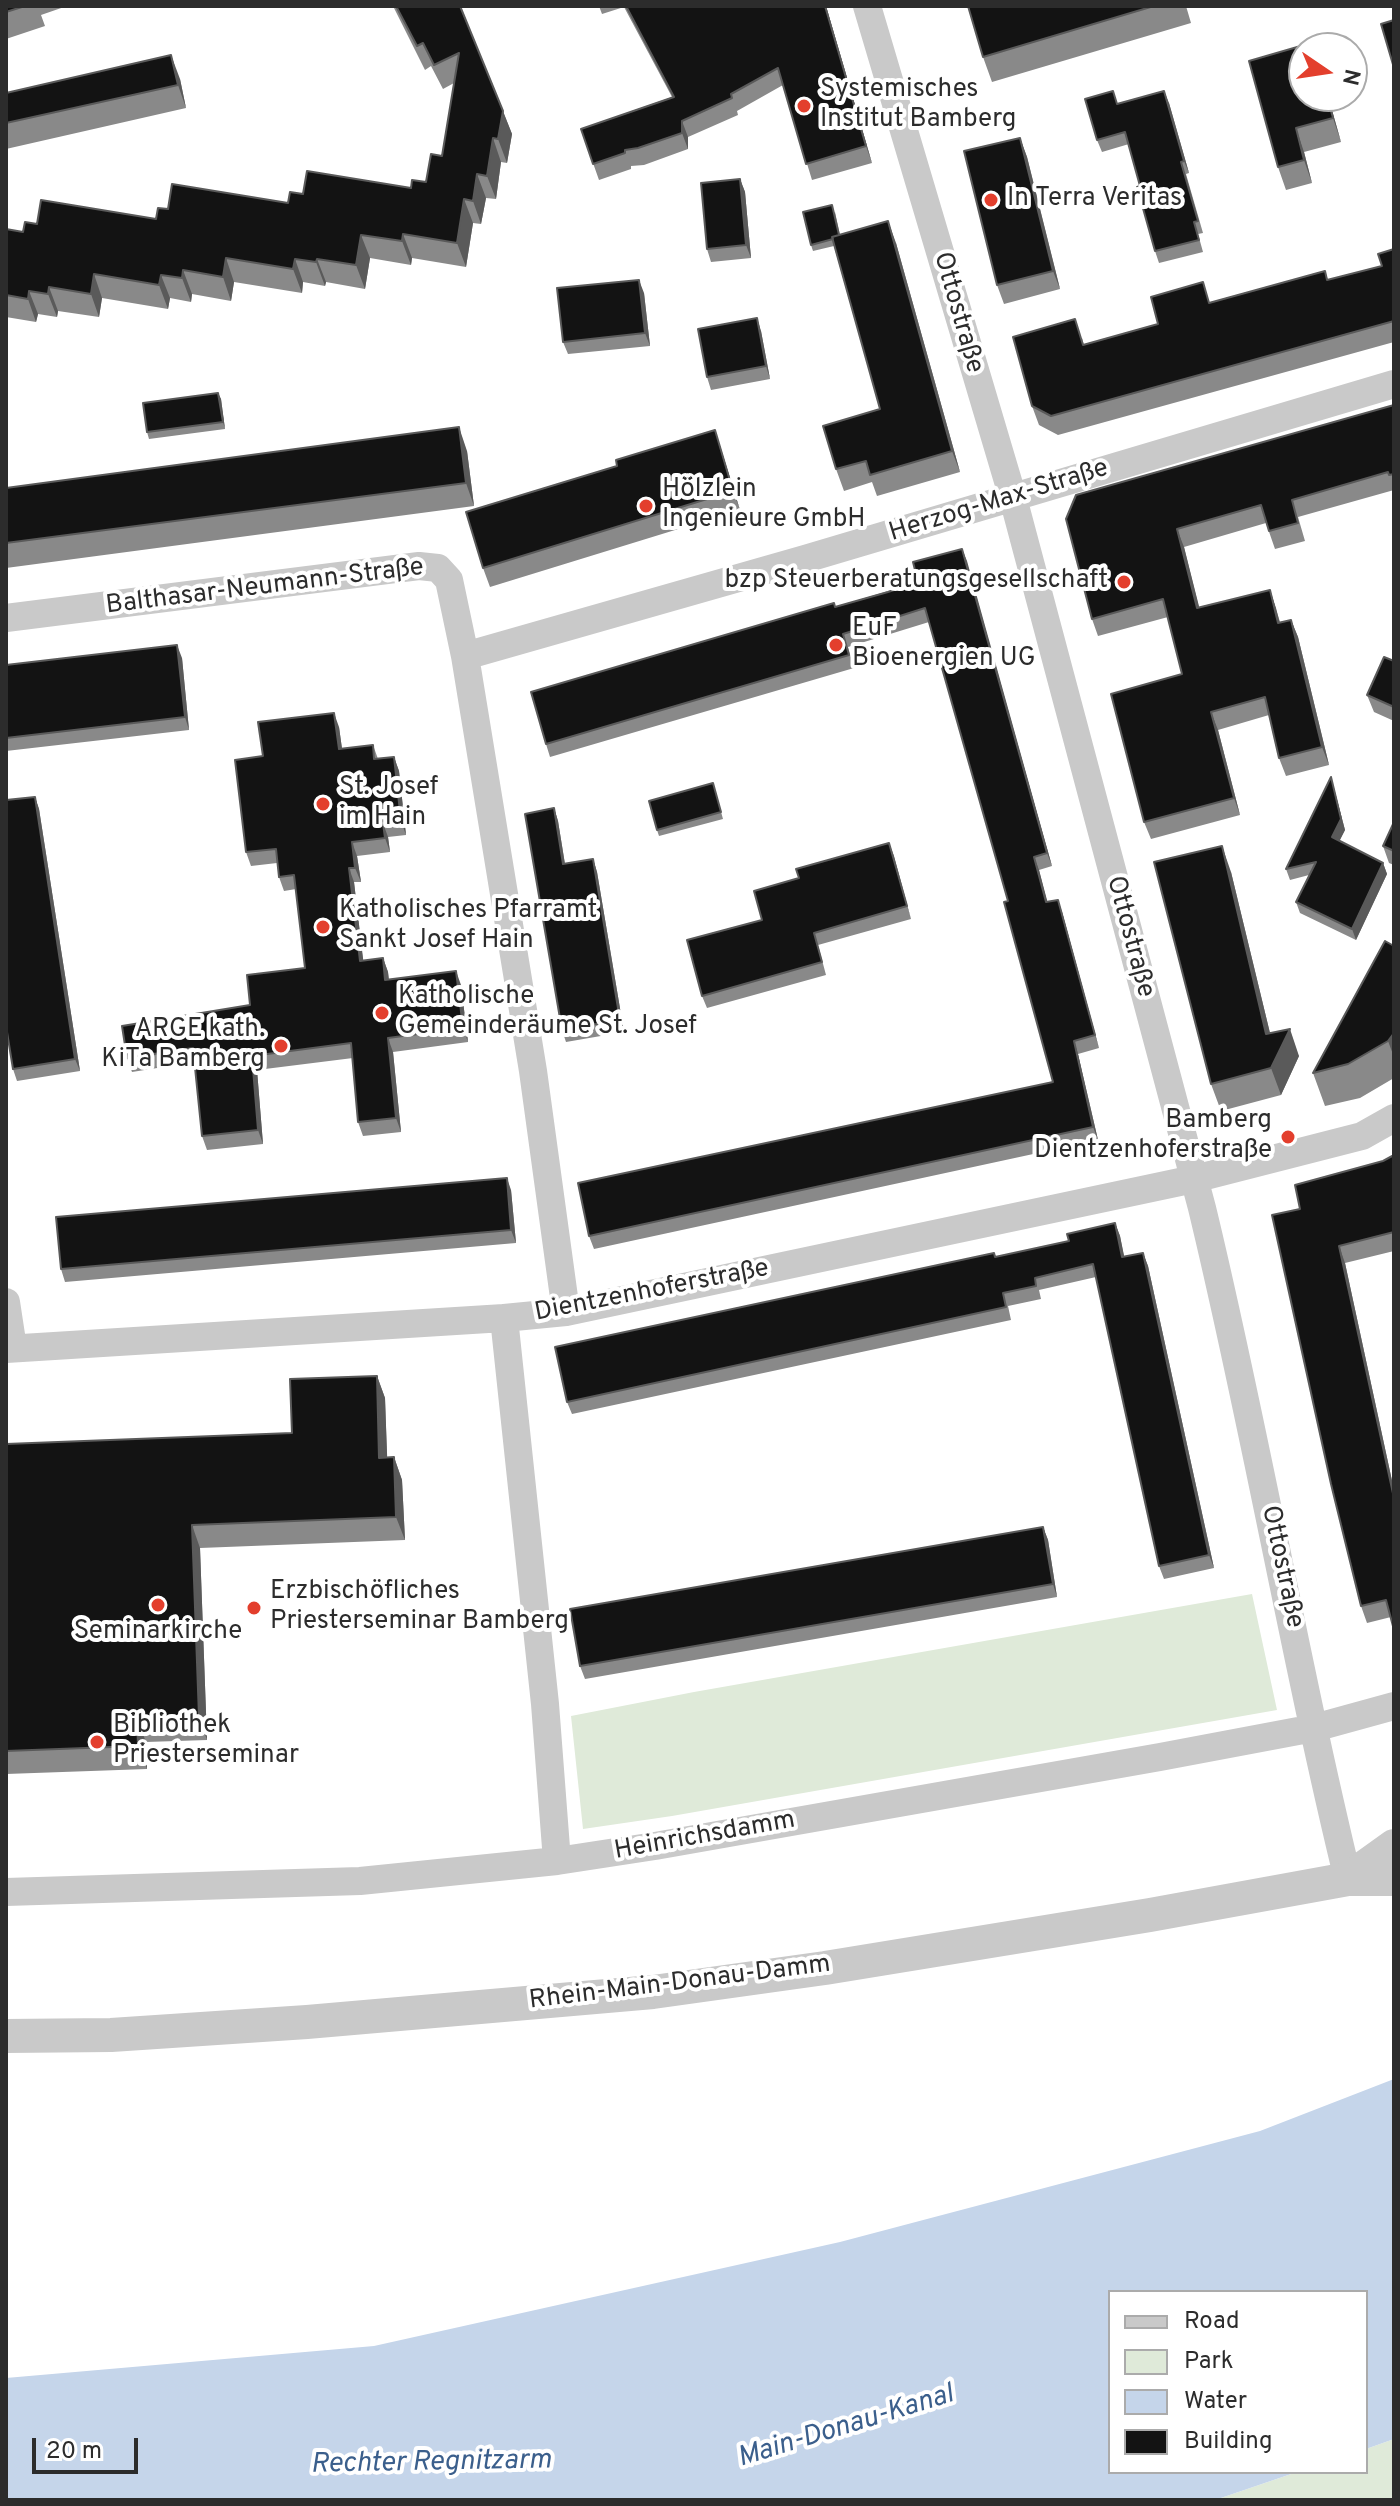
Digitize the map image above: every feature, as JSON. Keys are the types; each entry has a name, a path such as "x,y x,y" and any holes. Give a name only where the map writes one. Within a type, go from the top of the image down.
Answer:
{"street":[{"name":"Ottostraße","path":"867,6 1013,498 1194,1179 1231,1330 1348,1879"},
{"name":"Herzog-Max-Straße","path":"465,656 1394,384"},
{"name":"Balthasar-Neumann-Straße","path":"6,618 419,566 438,568 449,580 465,656 533,1071 566,1312"},
{"name":"Dientzenhoferstraße","path":"9,1348 566,1312 1194,1179 1362,1136 1394,1118"},
{"path":"6,1302 9,1348"},
{"path":"504,1318 545,1704 557,1861"},
{"name":"Heinrichsdamm","path":"6,1892 360,1881 557,1861 1314,1728 1394,1706"},
{"name":"Rhein-Main-Donau-Damm","path":"1348,1879 1394,1846"},
{"name":"Rhein-Main-Donau-Damm","path":"6,2036 111,2035 307,2022 653,1992 839,1966 1135,1918 1348,1879 1394,1879"}],"green space":[{"path":"1252,1594 1277,1710 583,1829 571,1716"},
{"path":"1394,2439 1394,2500 1215,2500 1291,2474 1368,2474 1368,2448"}],"water":[{"path":"1394,2079 1394,2439 1368,2448 1368,2290 1108,2290 1108,2474 1291,2474 1215,2500 6,2500 6,2378 374,2346 840,2242 1260,2131"}],"building":[{"path":"6,6 25,6 6,12"},
{"path":"396,6 460,6 503,111 498,139 493,138 487,176 477,174 473,201 464,199 457,243 403,234 402,241 361,235 356,265 295,259 293,269 226,258 223,277 183,270 182,278 161,275 159,285 94,274 91,294 49,287 48,294 29,291 28,299 6,295 6,229 23,232 25,222 37,224 41,200 156,219 158,208 168,209 172,184 288,203 290,192 303,194 307,171 411,188 412,180 426,182 431,154 442,156 459,53 434,65 423,43 417,46"},
{"path":"626,6 825,6 866,146 806,164 778,68 731,94 732,98 682,121 682,133 625,150 625,153 593,164 581,129 674,97"},
{"path":"968,6 1154,6 983,57"},
{"path":"1394,20 1394,68 1381,24"},
{"path":"1288,50 1288,112 1331,112 1333,118 1296,128 1304,160 1278,167 1249,61"},
{"path":"171,55 178,85 6,123 6,93"},
{"path":"1113,91 1117,104 1164,91 1184,161 1181,162 1198,221 1194,222 1199,240 1155,251 1125,132 1097,140 1085,99"},
{"path":"1020,138 1053,271 997,285 964,151"},
{"path":"740,179 746,245 707,249 701,183"},
{"path":"832,205 839,235 811,245 803,212"},
{"path":"888,221 952,451 870,475 866,461 836,469 823,426 880,409 832,237"},
{"path":"1394,249 1394,321 1051,416 1032,406 1013,337 1075,319 1083,345 1158,324 1151,297 1203,282 1209,303 1325,271 1327,280 1382,266 1378,254"},
{"path":"639,280 645,333 563,342 557,288"},
{"path":"757,318 766,366 707,377 698,329"},
{"path":"218,393 223,422 147,432 143,403"},
{"path":"1394,405 1394,474 1389,475 1388,472 1292,500 1298,523 1269,531 1261,505 1177,529 1197,608 1270,590 1278,623 1291,620 1322,747 1279,758 1265,697 1211,712 1234,798 1144,822 1111,694 1182,674 1163,599 1092,619 1066,519 1076,495"},
{"path":"459,427 466,483 6,543 6,488"},
{"path":"715,430 733,491 483,568 466,512 617,466 616,460"},
{"path":"962,549 1047,853 1034,857 1046,902 1058,900 1095,1035 1074,1041 1093,1127 589,1236 578,1183 1053,1082 1004,902 1008,901 925,608 843,634 849,655 546,744 531,692 834,603 835,607 888,592 918,582 913,562"},
{"path":"177,645 185,717 6,738 6,665"},
{"path":"1384,657 1394,661 1394,707 1367,695"},
{"path":"334,713 339,749 373,745 374,759 394,757 401,821 383,823 385,838 352,842 355,868 349,868 360,961 383,958 385,980 456,971 463,1028 388,1038 396,1118 358,1122 351,1043 252,1056 258,1130 202,1136 193,1048 127,1058 122,1026 250,1005 247,975 305,968 294,875 279,877 276,849 246,852 235,760 263,756 258,722"},
{"path":"1331,777 1341,819 1332,837 1383,863 1352,929 1296,902 1316,862 1286,869"},
{"path":"713,783 721,812 657,830 649,801"},
{"path":"35,797 75,1059 13,1069 6,1026 6,800"},
{"path":"554,808 563,864 593,859 620,1020 562,1030 525,814"},
{"path":"1394,822 1394,851 1383,846"},
{"path":"889,843 907,906 814,933 822,962 702,996 687,940 762,920 754,891 799,878 796,869"},
{"path":"1222,846 1266,1034 1290,1029 1271,1068 1211,1084 1154,862"},
{"path":"1385,941 1394,946 1394,1033 1388,1041 1348,1064 1313,1073"},
{"path":"1394,1155 1394,1232 1339,1246 1394,1498 1394,1630 1386,1600 1361,1606 1272,1215 1300,1209 1295,1185 1383,1161"},
{"path":"507,1178 511,1230 61,1269 56,1217"},
{"path":"1115,1223 1122,1257 1143,1253 1209,1555 1159,1566 1093,1264 1035,1278 1036,1286 1003,1293 1006,1307 567,1402 555,1347 994,1253 995,1257 1069,1241 1067,1234"},
{"path":"377,1376 379,1458 394,1457 396,1517 192,1525 199,1717 137,1719 138,1746 6,1751 6,1444 292,1433 290,1379"},
{"path":"1043,1527 1053,1584 580,1666 570,1609"}],"place":[{"name":"Systemisches Institut Bamberg","path":"804,106"},
{"name":"In Terra Veritas","path":"991,200"},
{"name":"Hölzlein Ingenieure GmbH","path":"646,506"},
{"name":"bzp Steuerberatungsgesellschaft","path":"1124,582"},
{"name":"EuF Bioenergien UG","path":"836,645"},
{"name":"St. Josef im Hain","path":"323,804"},
{"name":"Katholisches Pfarramt Sankt Josef Hain","path":"323,927"},
{"name":"Katholische Gemeinderäume St. Josef","path":"382,1013"},
{"name":"ARGE kath. KiTa Bamberg","path":"281,1046"},
{"name":"Bamberg Dientzenhoferstraße","path":"1288,1137"},
{"name":"Seminarkirche","path":"158,1605"},
{"name":"Erzbischöfliches Priesterseminar Bamberg","path":"254,1608"},
{"name":"Bibliothek Priesterseminar","path":"97,1742"}],"water label":[{"name":"Main-Donau-Kanal","path":"846,2428"},
{"name":"Rechter Regnitzarm","path":"431,2464"}]}
